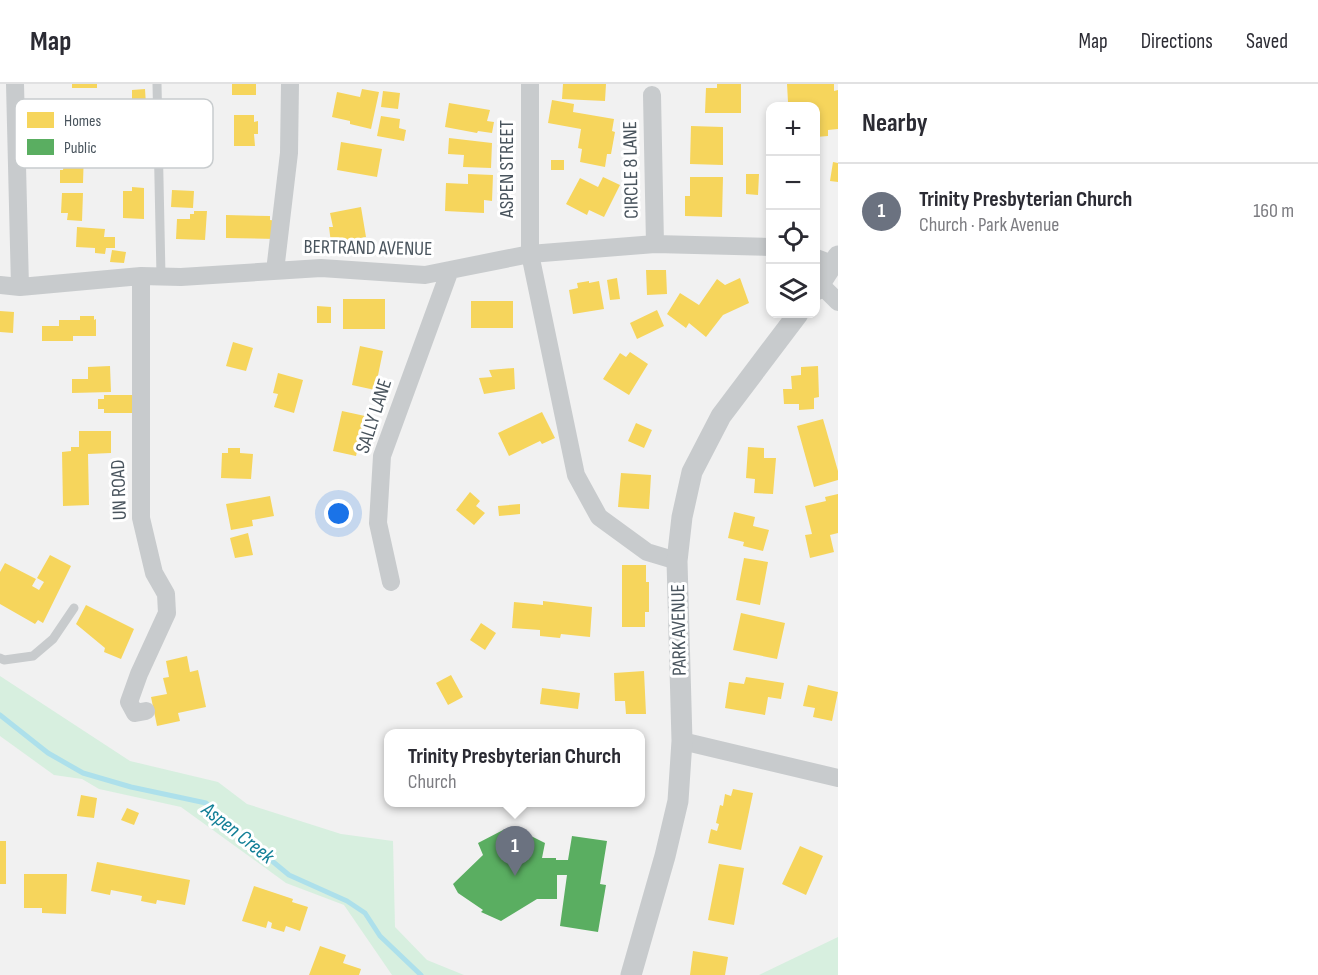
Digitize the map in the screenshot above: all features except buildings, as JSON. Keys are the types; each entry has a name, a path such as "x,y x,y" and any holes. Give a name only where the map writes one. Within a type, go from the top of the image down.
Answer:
{"street":[{"path":"15,84 15,99"},
{"path":"275,271 289,153 290,84"},
{"name":"ASPEN STREET","path":"526,84 530,254 576,475 599,517 647,552 677,561"},
{"name":"CIRCLE 8 LANE","path":"652,94 656,244"},
{"path":"17,168 20,287"},
{"name":"BERTRAND AVENUE","path":"0,285 20,287 141,276 181,277 321,268 425,275 530,254 656,244 766,247"},
{"path":"820,282 829,259"},
{"name":"SALLY LANE","path":"391,582 378,523 382,456 450,270"},
{"name":"UN ROAD","path":"141,276 141,518 154,573 166,594 167,613 129,702 135,713 146,711"},
{"path":"820,288 838,302"},
{"name":"PARK AVENUE","path":"631,975 678,801 682,741 677,561 682,517 692,472 721,416 795,318"},
{"path":"682,741 838,778"}],"lane":[{"path":"157,84 157,99"},
{"path":"159,168 161,276"},
{"path":"0,658 4,660 33,656 52,639 74,608"}],"green space":[{"path":"0,676 130,761 218,782 247,804 341,834 393,841 395,927 427,960 464,975 392,975 344,905 286,883 181,807 99,789 82,779 54,775 0,736"},
{"path":"838,937 838,975 759,975"}],"waterway":[{"name":"Aspen Creek","path":"0,715 48,753 83,773 131,787 206,803 224,821 289,875 347,901 365,913 380,936 421,975"}],"place":[{"name":"Trinity Presbyterian Church","path":"515,876"}]}
